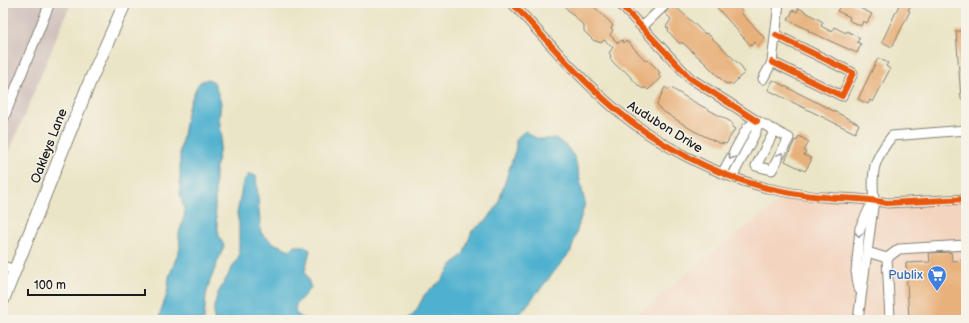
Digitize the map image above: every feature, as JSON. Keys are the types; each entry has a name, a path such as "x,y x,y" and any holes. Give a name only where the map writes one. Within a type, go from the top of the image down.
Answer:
{"main road":[{"name":"Oakleys Lane","path":"3,300 6,284 15,270 90,80 125,3"}],"street":[{"name":"Audubon Drive","path":"512,3 574,70 614,107 668,146 732,177 767,188 823,197 874,200 887,203 966,199"},
{"path":"619,3 690,78 757,121 775,130 789,138 772,170 756,166 775,130"},
{"path":"642,27 667,3"},
{"path":"763,79 772,62 780,3"},
{"path":"3,120 48,5"},
{"path":"772,62 842,96 853,73 776,35"},
{"path":"723,172 747,128 757,121"},
{"path":"732,177 756,132 757,121"},
{"path":"857,320 874,200 872,182 874,166 880,152 892,136 966,130"},
{"path":"861,296 856,272 860,228 874,200"},
{"path":"887,258 899,249 966,245"},
{"path":"867,252 887,258"},
{"path":"887,258 890,320"},
{"path":"3,266 15,270"}],"shaded area":[{"path":"3,3 71,3 3,167"},
{"path":"791,193 874,200 966,199 966,320 632,320 703,260"}],"water":[{"path":"208,79 214,82 221,103 219,119 222,137 215,172 215,211 219,236 224,246 206,295 204,320 158,320 167,294 169,277 180,248 179,234 185,213 180,194 180,151 188,108 200,82"},
{"path":"525,131 539,139 555,138 567,147 575,158 585,203 571,251 515,320 400,320 408,318 416,311 425,294 442,280 453,264 464,253 472,231 488,219 498,204 516,148 516,139"},
{"path":"249,174 256,176 261,233 273,243 290,250 295,246 305,246 310,250 305,271 311,288 296,304 295,312 304,320 214,320 214,306 218,293 239,256 239,223 237,214 243,182"}],"building":[{"path":"561,3 590,3 613,26 611,28 613,30 610,35 618,43 622,40 624,43 626,41 629,43 645,60 649,61 658,70 660,73 658,75 661,78 648,90 645,87 644,89 640,87 624,70 620,69 611,60 611,55 609,53 613,47 604,40 601,43 593,40 584,31 584,26"},
{"path":"713,3 735,3 743,12 742,14 765,38 758,46 754,42 751,46"},
{"path":"842,3 850,3 872,14 867,23 863,21 861,26 849,20 850,17 837,11"},
{"path":"900,3 912,3 908,10 910,11 892,47 882,42"},
{"path":"673,4 705,34 706,33 709,35 743,68 742,69 745,72 732,85 730,83 725,83 683,43 679,43 668,31 669,29 666,27 671,19 665,13"},
{"path":"799,8 823,22 821,26 832,32 834,27 846,33 847,31 860,38 857,42 861,44 857,53 808,31 809,30 788,20 793,10 797,12"},
{"path":"956,31 966,31 966,99 961,99"},
{"path":"878,58 888,63 886,66 890,69 873,102 870,100 868,104 858,99"},
{"path":"773,80 859,124 855,133 768,90"},
{"path":"665,87 669,90 670,88 673,89 731,122 733,125 732,127 735,129 726,144 719,143 694,131 661,110 657,104"},
{"path":"799,136 809,142 804,151 806,152 804,155 811,158 811,161 805,171 785,161 795,140 797,141"},
{"name":"Publix","path":"951,252 952,261 966,260 966,320 909,320 906,263 930,262 929,253"}],"cycle path":[{"path":"512,3 573,69 613,107 647,133 705,166 746,182 767,188 810,196 863,199 887,203 966,199"},
{"path":"619,3 690,78 757,121"},
{"path":"772,62 842,96 853,73 776,35"}],"place":[{"name":"Publix","path":"937,292"}]}
